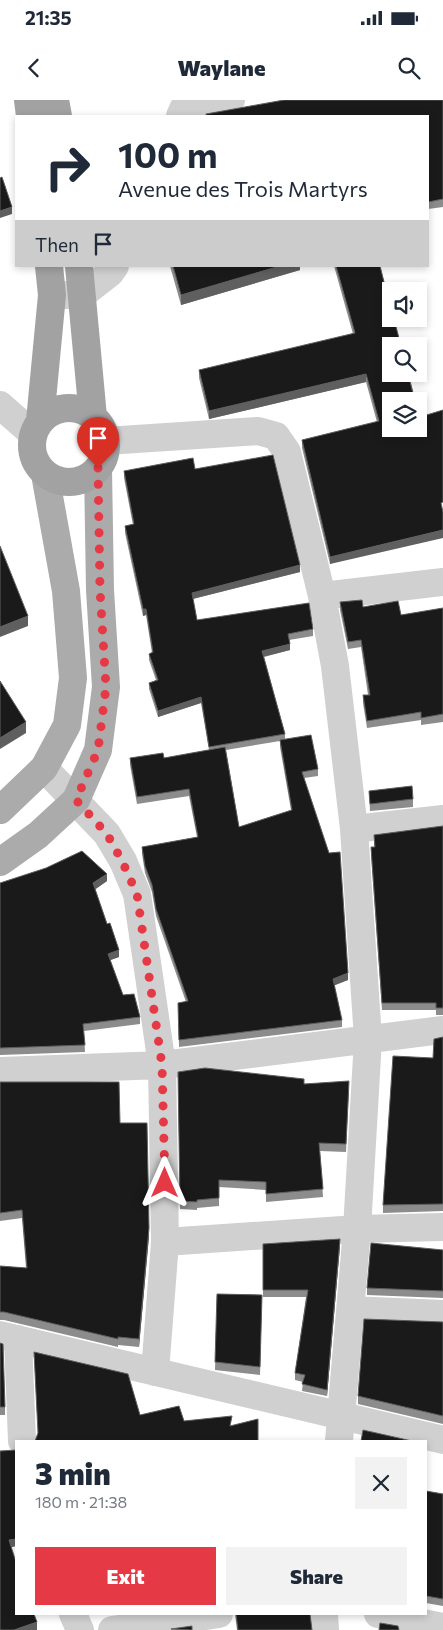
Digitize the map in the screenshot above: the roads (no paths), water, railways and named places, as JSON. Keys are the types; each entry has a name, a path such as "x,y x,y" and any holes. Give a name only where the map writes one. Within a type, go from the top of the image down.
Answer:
{"highway":[{"path":"28,100 30,115"},
{"path":"55,100 58,115"},
{"path":"37,428 51,412 66,408 80,410 93,417 102,428 106,441 105,456 98,468 86,478 72,482 58,480 46,474 36,463 32,448 37,428 52,295 49,267"},
{"path":"79,267 93,417"}],"main road":[{"path":"0,862 38,835 76,800 98,750 106,687 100,590 98,468"},
{"path":"0,810 44,768 67,725 73,678 66,591 46,474"}],"street":[{"path":"180,115 184,107 231,100"},
{"path":"52,295 82,295 110,274 114,267"},
{"path":"0,405 37,428"},
{"path":"106,441 258,431 276,436 287,452 322,596 335,666 354,829 368,1039 352,1310 340,1429"},
{"path":"322,596 443,582"},
{"path":"44,768 107,834 137,894 162,1065 165,1242 155,1372"},
{"path":"354,829 443,820"},
{"path":"0,1071 162,1065 443,1030"},
{"path":"165,1242 357,1229 443,1227"},
{"path":"352,1310 443,1314"},
{"path":"22,1440 9,1337 155,1372 340,1429 443,1440"},
{"path":"73,1615 80,1630"},
{"path":"112,1630 212,1615"},
{"path":"324,1615 325,1630"},
{"path":"383,1615 443,1627"}]}
